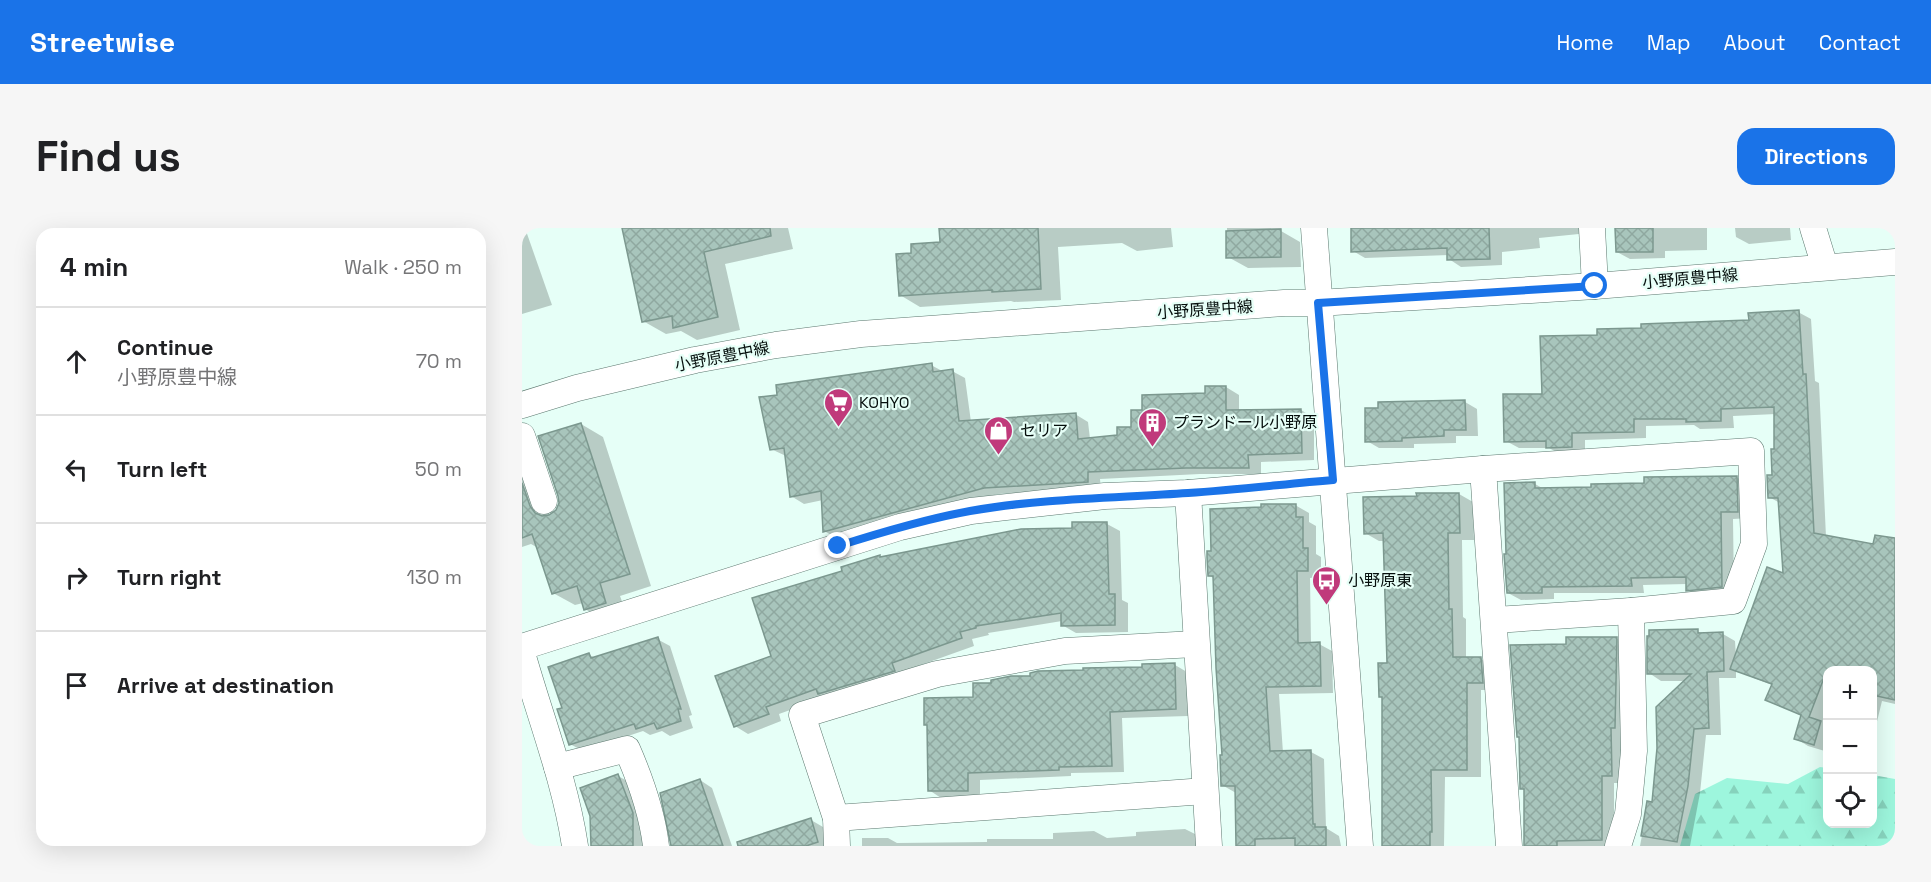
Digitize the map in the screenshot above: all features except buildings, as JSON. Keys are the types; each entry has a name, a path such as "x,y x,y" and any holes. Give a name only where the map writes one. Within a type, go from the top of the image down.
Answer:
{"street":[{"path":"1314,228 1360,846"},
{"path":"1592,228 1595,286"},
{"path":"1813,228 1825,267"},
{"name":"小野原豊中線","path":"522,405 577,388 695,360 786,343 884,332 1284,303 1318,303 1595,286 1895,262"},
{"path":"522,436 544,501"},
{"path":"522,647 900,527 971,511 1105,496 1188,493 1333,480 1751,451 1754,544 1733,601 1631,611 1495,620"},
{"path":"1483,469 1509,846"},
{"path":"1188,493 1195,644 1209,846"},
{"path":"1618,846 1628,814 1634,751 1631,611"},
{"path":"837,846 836,818 802,715 937,674 1053,653 1195,644"},
{"path":"522,653 557,767 572,824 575,846"},
{"path":"557,767 627,749 640,780 652,819 656,846"},
{"path":"836,818 1205,791"}],"green space":[{"path":"1823,767 1823,828 1877,828 1877,776 1895,779 1895,846 1680,846 1695,794 1727,778 1788,784"}],"place":[{"name":"KOHYO","path":"838,428"},
{"name":"プランドール小野原","path":"1152,448"},
{"name":"セリア","path":"999,456"},
{"name":"小野原東","path":"1327,606"}],"route":[{"path":"838,546 900,527 971,511 1056,500 1188,493 1333,480 1318,303 1595,286"}]}
